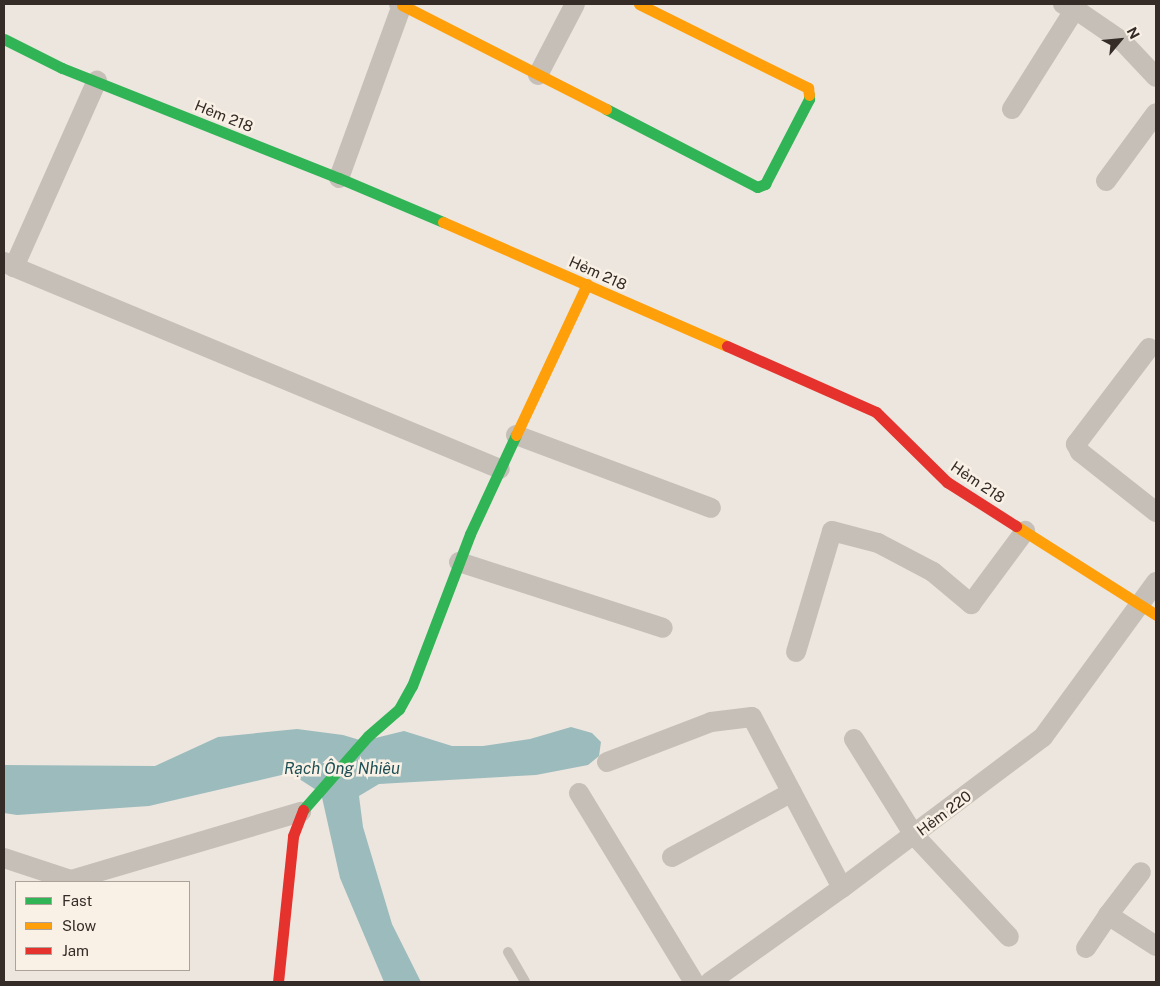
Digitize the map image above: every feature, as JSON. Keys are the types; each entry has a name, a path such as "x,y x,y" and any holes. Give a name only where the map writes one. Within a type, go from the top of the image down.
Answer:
{"street":[{"path":"339,178 400,4 757,187 764,184 809,99 808,88 639,4"},
{"path":"538,75 575,4"},
{"path":"1012,109 1069,6 1123,42 1156,77"},
{"name":"Hẻm 218","path":"4,39 97,82 339,178 587,284 876,412 947,482 1148,610"},
{"path":"97,82 9,264 500,469"},
{"path":"1106,181 1156,113"},
{"path":"278,982 293,836 306,806 368,736 399,709 412,686 459,562 500,469 587,284"},
{"path":"1149,348 1076,444 1080,452 1156,512"},
{"path":"516,435 711,508"},
{"path":"796,652 832,531 878,543 925,568 971,604 1025,531"},
{"path":"459,562 663,628"},
{"name":"Hẻm 220","path":"710,982 842,888 1043,737 1148,610 1156,582"},
{"path":"607,762 711,722 752,717 842,888"},
{"path":"854,739 914,835 1009,937"},
{"path":"579,792 694,982"},
{"path":"672,857 792,792"},
{"path":"4,858 71,880 306,806"},
{"path":"1086,948 1108,915 1142,872"},
{"path":"1108,915 1156,946"}],"lane":[{"path":"508,952 525,982"}],"water":[{"name":"Rạch Ông Nhiêu","path":"571,727 592,733 601,742 599,756 588,765 536,775 379,784 359,796 363,827 392,924 421,982 384,982 340,878 321,793 290,773 149,806 17,815 4,813 4,765 155,766 218,737 297,729 343,735 363,741 404,731 452,746 483,746 530,739"}],"traffic: fast":[{"path":"4,39 62,68 339,178 443,222"},
{"path":"606,109 757,187 765,184 809,99 809,95"},
{"path":"303,810 368,736 399,709 412,686 470,534 516,435"}],"traffic: slow":[{"path":"639,4 808,88 809,95"},
{"path":"402,5 606,109"},
{"path":"443,222 727,346"},
{"path":"516,435 587,284"},
{"path":"1016,526 1156,615"}],"traffic: jam":[{"path":"727,346 876,412 947,482 1016,526"},
{"path":"278,982 293,836 303,810"}]}
